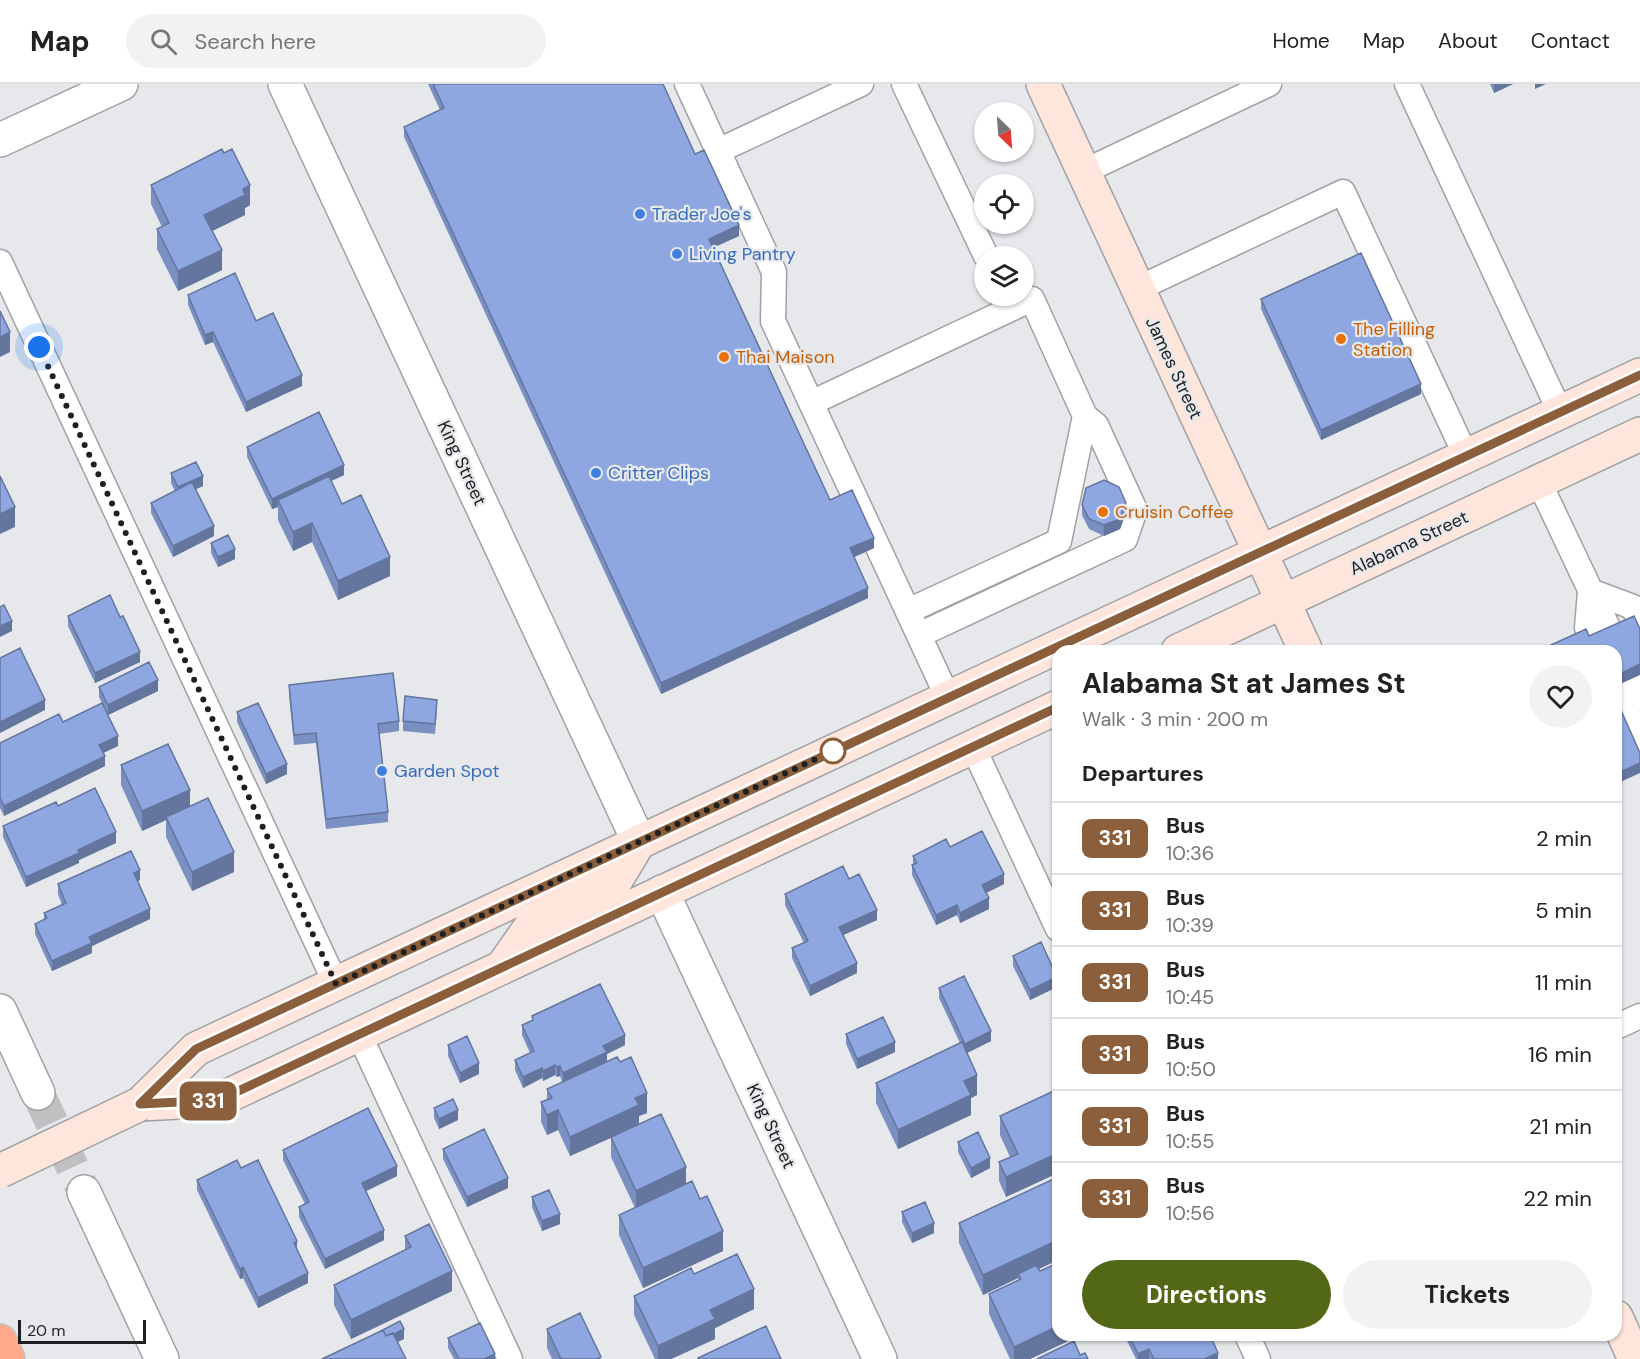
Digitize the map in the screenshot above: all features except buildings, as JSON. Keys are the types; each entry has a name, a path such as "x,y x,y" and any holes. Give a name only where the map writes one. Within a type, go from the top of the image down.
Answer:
{"highway":[{"path":"0,1341 8,1359"}],"main road":[{"name":"James Street","path":"1052,87 1083,172 1303,645"},
{"path":"1061,645 1640,375"},
{"name":"Alabama Street","path":"1191,645 1640,435"},
{"path":"0,1171 140,1104 196,1049 1052,649"},
{"path":"140,1104 219,1100 1052,710"},
{"path":"502,967 534,922 616,880 639,842"},
{"path":"1622,1330 1635,1359"}],"street":[{"path":"0,140 121,84"},
{"name":"King Street","path":"285,84 639,842"},
{"name":"King Street","path":"662,892 880,1359"},
{"path":"0,1011 38,1093"},
{"path":"84,1192 162,1359"}],"lane":[{"path":"687,84 774,272 773,321 948,698"},
{"path":"718,151 861,84"},
{"path":"904,84 981,246"},
{"path":"1083,172 1269,84"},
{"path":"1407,84 1560,412"},
{"path":"1137,289 1343,192 1466,456"},
{"path":"0,262 336,984"},
{"path":"919,635 1125,539 1135,510 1096,425 1085,416 1034,303"},
{"path":"811,403 1001,306"},
{"path":"908,611 1059,541 1085,416"},
{"path":"1539,482 1590,591 1603,640"},
{"path":"1590,591 1633,608 1640,622"},
{"path":"1629,688 1640,740"},
{"path":"973,747 1052,916"},
{"path":"359,1034 510,1359"},
{"path":"1250,1341 1258,1359"}],"tunnel":[{"path":"38,1093 84,1192"}],"bus line":[{"name":"331","path":"1063,645 1640,375"},
{"name":"331","path":"1052,650 196,1049 140,1104 219,1100 1052,710"}],"place":[{"name":"Trader Joe's","path":"640,214"},
{"name":"Living Pantry","path":"677,254"},
{"name":"The Filling Station","path":"1341,339"},
{"name":"Thai Maison","path":"724,357"},
{"name":"Critter Clips","path":"596,473"},
{"name":"Cruisin Coffee","path":"1103,512"},
{"name":"Garden Spot","path":"382,771"}],"route":[{"path":"39,347 336,984 833,751"}]}
